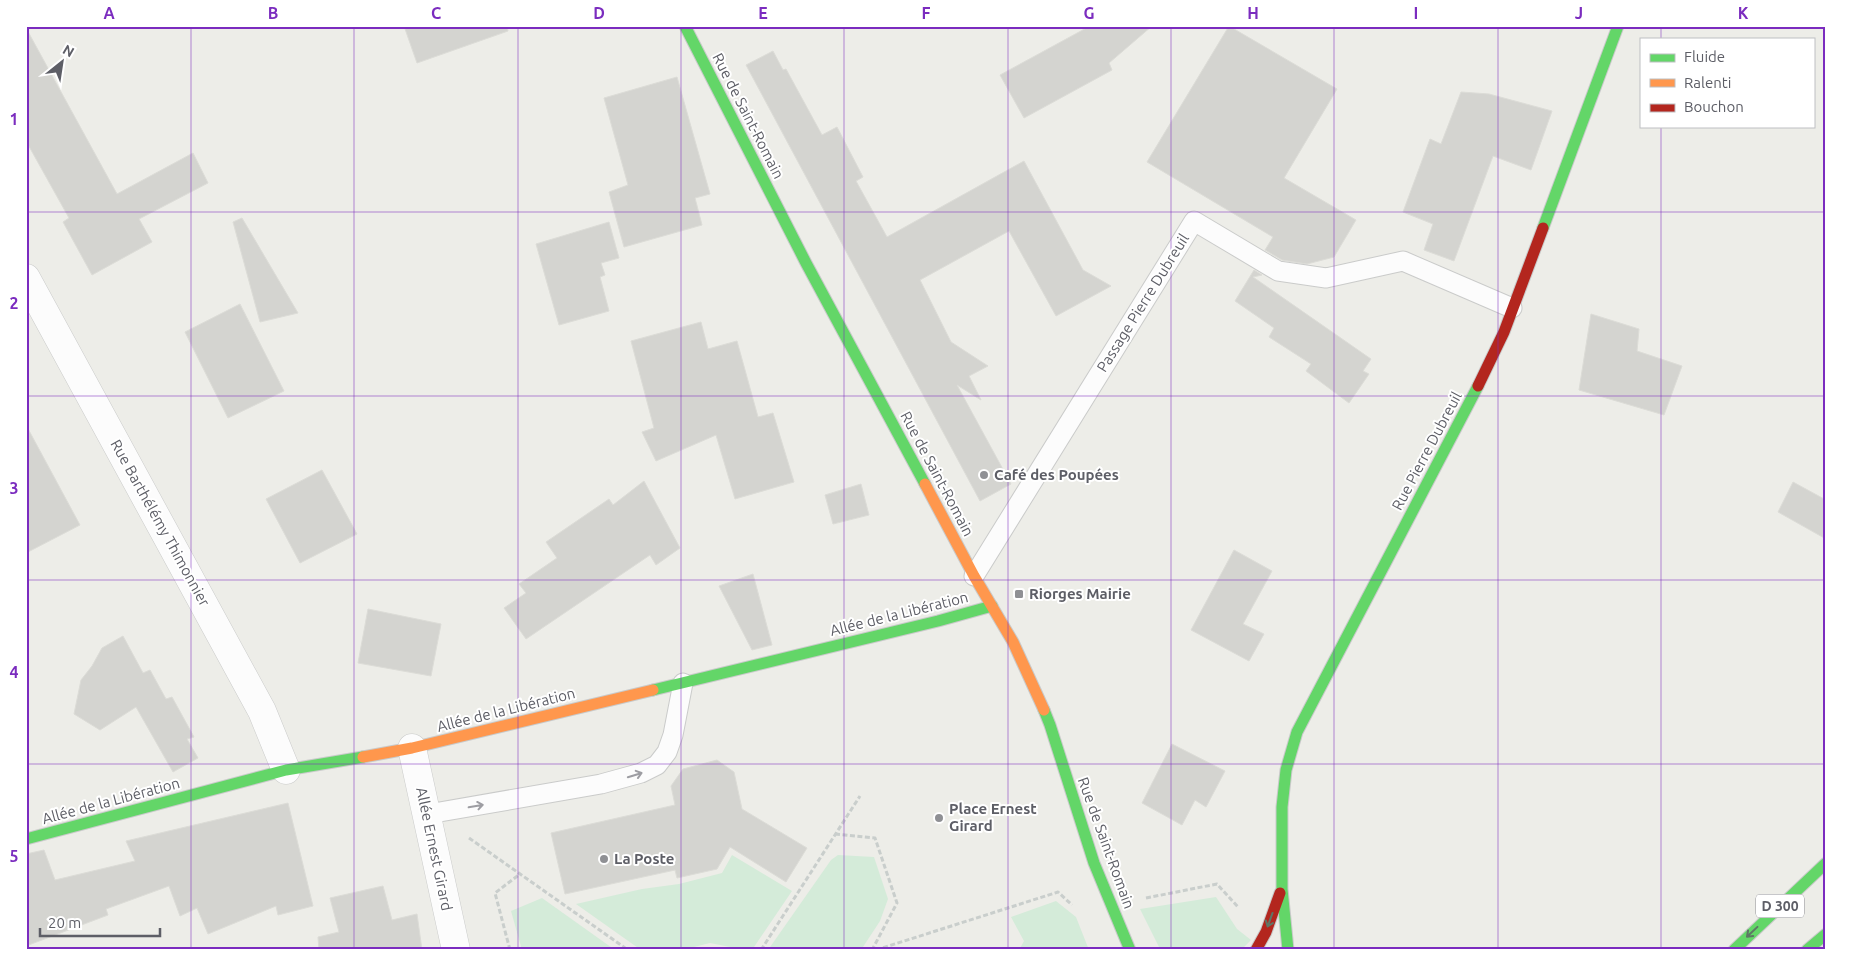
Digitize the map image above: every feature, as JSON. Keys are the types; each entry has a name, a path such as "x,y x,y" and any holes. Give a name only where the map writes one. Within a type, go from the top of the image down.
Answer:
{"street":[{"name":"Rue de Saint-Romain","path":"685,26 806,263 974,576 1013,642 1050,725 1094,863 1130,950"},
{"name":"Rue Pierre Dubreuil","path":"1288,950 1282,889 1283,797 1286,770 1297,732 1489,364 1512,308 1618,26"},
{"name":"Rue Barthélémy Thimonnier","path":"26,278 262,711 286,770"},
{"name":"Allée de la Libération","path":"26,839 286,770 412,748 992,606"},
{"name":"Allée Ernest Girard","path":"412,748 428,814 456,950"},
{"name":"D 300","path":"1734,950 1826,862"},
{"name":"Rue Pierre Dubreuil","path":"1256,950 1264,936 1282,889"},
{"path":"1808,950 1826,934"}],"lane":[{"name":"Passage Pierre Dubreuil","path":"974,576 1194,221 1278,271 1326,278 1403,260 1512,308"},
{"path":"428,814 601,784 641,773 657,765 667,752 673,735 683,683"}],"path":[{"path":"761,950 860,796"},
{"path":"428,814 455,828 628,950"},
{"path":"835,834 875,838 896,903 872,950"},
{"path":"510,950 495,893 520,874"}],"green space":[{"path":"732,855 792,891 752,950 734,950 730,947 710,943 682,950 641,950 576,904 642,889 679,884 722,873"},
{"path":"838,855 874,857 888,899 880,921 861,950 768,950 831,860"},
{"path":"1216,897 1237,929 1251,940 1241,950 1162,950 1140,909"},
{"path":"542,898 615,950 522,950 511,911"},
{"path":"1056,901 1076,917 1089,950 1019,950 1024,941 1011,917"}],"building":[{"path":"404,26 507,26 508,31 417,63"},
{"path":"1090,26 1152,26 1109,63 1112,70 1024,118 1000,75"},
{"path":"1229,26 1337,89 1284,178 1356,220 1334,257 1307,264 1282,260 1265,250 1273,237 1147,162"},
{"path":"26,28 117,194 193,153 208,183 139,219 152,242 92,275 63,222 69,218 26,141"},
{"path":"773,51 783,70 786,69 822,135 837,127 863,177 856,181 887,237 1024,161 1083,270 1111,286 1056,316 1009,231 920,280 951,342 988,366 969,376 981,400 957,385 1011,484 980,501 746,65"},
{"path":"677,77 710,194 695,198 702,225 624,247 609,192 628,185 604,98"},
{"path":"1461,92 1489,94 1552,111 1531,170 1493,156 1454,261 1424,250 1433,224 1403,212 1430,139 1441,144"},
{"path":"242,218 298,313 260,322 233,222"},
{"path":"609,222 619,258 601,263 605,275 600,277 609,311 559,325 536,244"},
{"path":"1254,270 1262,275 1253,277 1371,359 1363,371 1369,374 1349,403 1306,371 1311,364 1269,337 1274,328 1235,301"},
{"path":"240,304 284,391 228,418 185,332"},
{"path":"1591,314 1639,329 1637,351 1682,366 1664,415 1579,390"},
{"path":"701,322 708,349 737,341 758,417 773,413 794,482 735,499 716,435 656,461 642,432 654,428 631,341"},
{"path":"26,425 80,525 26,553"},
{"path":"322,470 357,534 300,563 266,499"},
{"path":"644,481 680,548 656,565 650,555 526,639 504,608 526,593 519,584 557,558 546,542 609,499 613,505"},
{"path":"1793,482 1826,500 1826,539 1778,512"},
{"path":"861,484 869,515 833,524 825,495"},
{"path":"1234,550 1272,571 1243,624 1264,634 1249,661 1191,630"},
{"path":"753,574 772,645 752,650 719,586"},
{"path":"368,609 441,624 431,676 358,663"},
{"path":"123,636 143,673 150,670 166,699 172,697 194,737 187,739 198,758 173,772 136,707 100,730 74,714 81,680 92,666 102,648"},
{"path":"1172,744 1225,771 1206,807 1195,800 1182,825 1142,803"},
{"path":"717,760 734,772 742,809 807,848 786,882 730,847 717,869 677,878 675,870 565,894 551,833 675,805 671,786 683,769"},
{"path":"288,803 313,906 278,915 276,906 208,934 197,908 180,916 169,886 106,909 108,915 26,946 26,854 44,850 55,880 135,861 126,841"},
{"path":"383,886 392,920 417,914 422,950 319,950 318,937 339,932 330,898"}],"traffic: fast":[{"path":"685,26 806,263 925,484"},
{"path":"1543,228 1618,26"},
{"path":"1288,950 1282,889 1282,807 1286,770 1297,732 1478,386"},
{"path":"653,690 938,621 992,606"},
{"path":"1044,710 1094,863 1130,950"},
{"path":"26,839 286,770 363,757"},
{"path":"1734,950 1826,863"},
{"path":"1807,950 1826,934"}],"traffic: slow":[{"path":"925,484 974,576 1013,642 1044,710"},
{"path":"363,757 412,748 653,690"}],"traffic: jam":[{"path":"1478,386 1504,332 1543,228"},
{"path":"1256,950 1266,932 1280,893"}],"place":[{"name":"Café des Poupées","path":"984,475"},
{"name":"Riorges Mairie","path":"1019,594"},
{"name":"Place Ernest Girard","path":"939,818"},
{"name":"La Poste","path":"604,859"}]}
